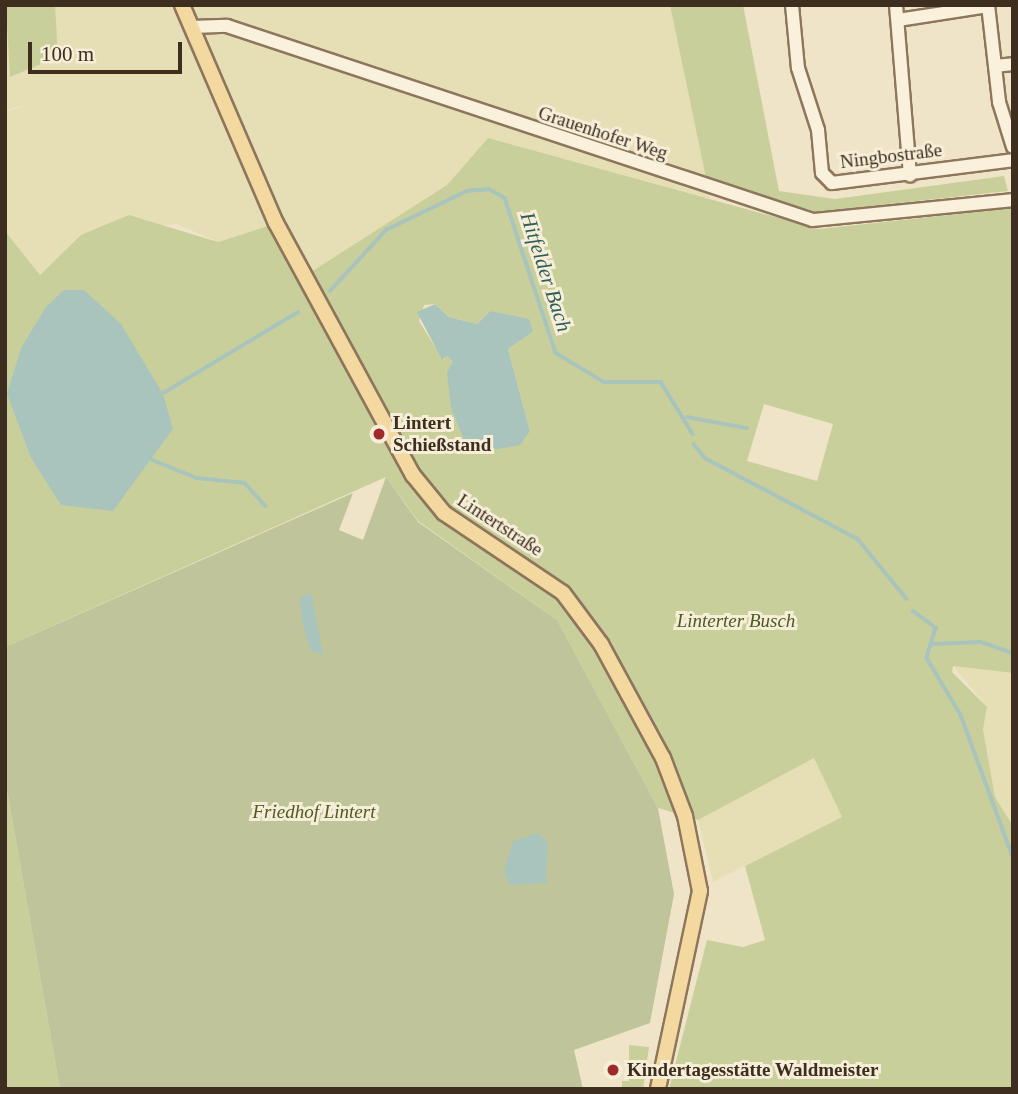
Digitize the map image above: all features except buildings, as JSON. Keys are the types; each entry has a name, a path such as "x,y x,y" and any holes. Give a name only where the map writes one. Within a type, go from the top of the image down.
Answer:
{"main road":[{"name":"Lintertstraße","path":"182,5 276,223 413,475 444,513 564,593 601,644 663,758 685,816 700,891 658,1089"}],"street":[{"name":"Ningbostraße","path":"792,5 822,173 832,183 1013,160"},
{"path":"896,5 910,175"},
{"path":"898,20 988,6 995,66 1013,147"},
{"name":"Grauenhofer Weg","path":"191,27 227,26 813,220 1013,200"},
{"path":"995,66 1013,64"}],"shaded area":[{"path":"5,5 670,5 711,202 488,138 447,185 308,275 281,222 218,242 177,224 81,235 40,275 5,231 5,112 27,105 5,110"},
{"path":"953,666 1013,673 1013,826 995,797 983,729 987,707"},
{"path":"814,757 842,817 713,882 698,820"}],"green space":[{"path":"6,5 55,5 58,57 10,77"},
{"path":"670,5 743,5 779,191 835,199 1004,176 1008,191 817,212 706,178"},
{"name":"Linterter Busch","path":"488,138 819,229 1013,208 1013,673 953,666 952,672 987,707 983,729 995,797 1013,826 1013,1089 669,1089 707,940 743,947 765,940 745,866 842,817 814,758 698,820 658,808 557,620 418,521 386,477 5,647 5,231 40,275 81,235 129,215 218,242 281,222 308,274 447,185","holes":["435,304 449,317 477,324 490,311 533,332 508,349 530,431 465,430 451,407 453,362 449,355 443,360 419,321 424,305","21,348 173,429 20,358","764,404 833,424 817,481 747,461"]},
{"name":"Friedhof Lintert","path":"386,477 418,522 557,620 658,808 674,894 650,1023 574,1050 583,1089 60,1089 5,779 5,647 353,493 339,530 363,540"},
{"path":"5,779 60,1089 5,1089"},
{"path":"629,1045 649,1047 643,1089 622,1089 622,1081 629,1081"}],"water":[{"path":"64,290 84,290 121,324 163,394 173,429 113,511 61,505 31,458 7,394 21,348 46,307"},
{"path":"435,304 449,317 477,324 490,311 529,319 533,332 508,349 530,431 520,445 481,452 465,442 451,408 447,372 453,362 448,356 442,360 417,312"},
{"path":"307,593 312,597 323,655 311,651 304,629 299,600"},
{"path":"538,833 548,844 546,883 510,885 504,871 513,841"}],"waterway":[{"name":"Hitfelder Bach","path":"330,291 386,230 467,191 489,189 505,198 556,353 604,382 661,382 693,434"},
{"name":"Hitfelder Bach","path":"160,395 298,312"},
{"path":"687,417 747,428"},
{"name":"Hitfelder Bach","path":"694,444 705,458 858,539 907,599"},
{"path":"150,459 197,478 245,483 266,506"},
{"name":"Hitfelder Bach","path":"913,611 936,628 927,658 961,715 1013,857"},
{"path":"933,644 981,642 1013,653"}],"place":[{"name":"Lintert Schießstand","path":"379,434"},
{"name":"Kindertagesstätte Waldmeister","path":"613,1070"}]}
